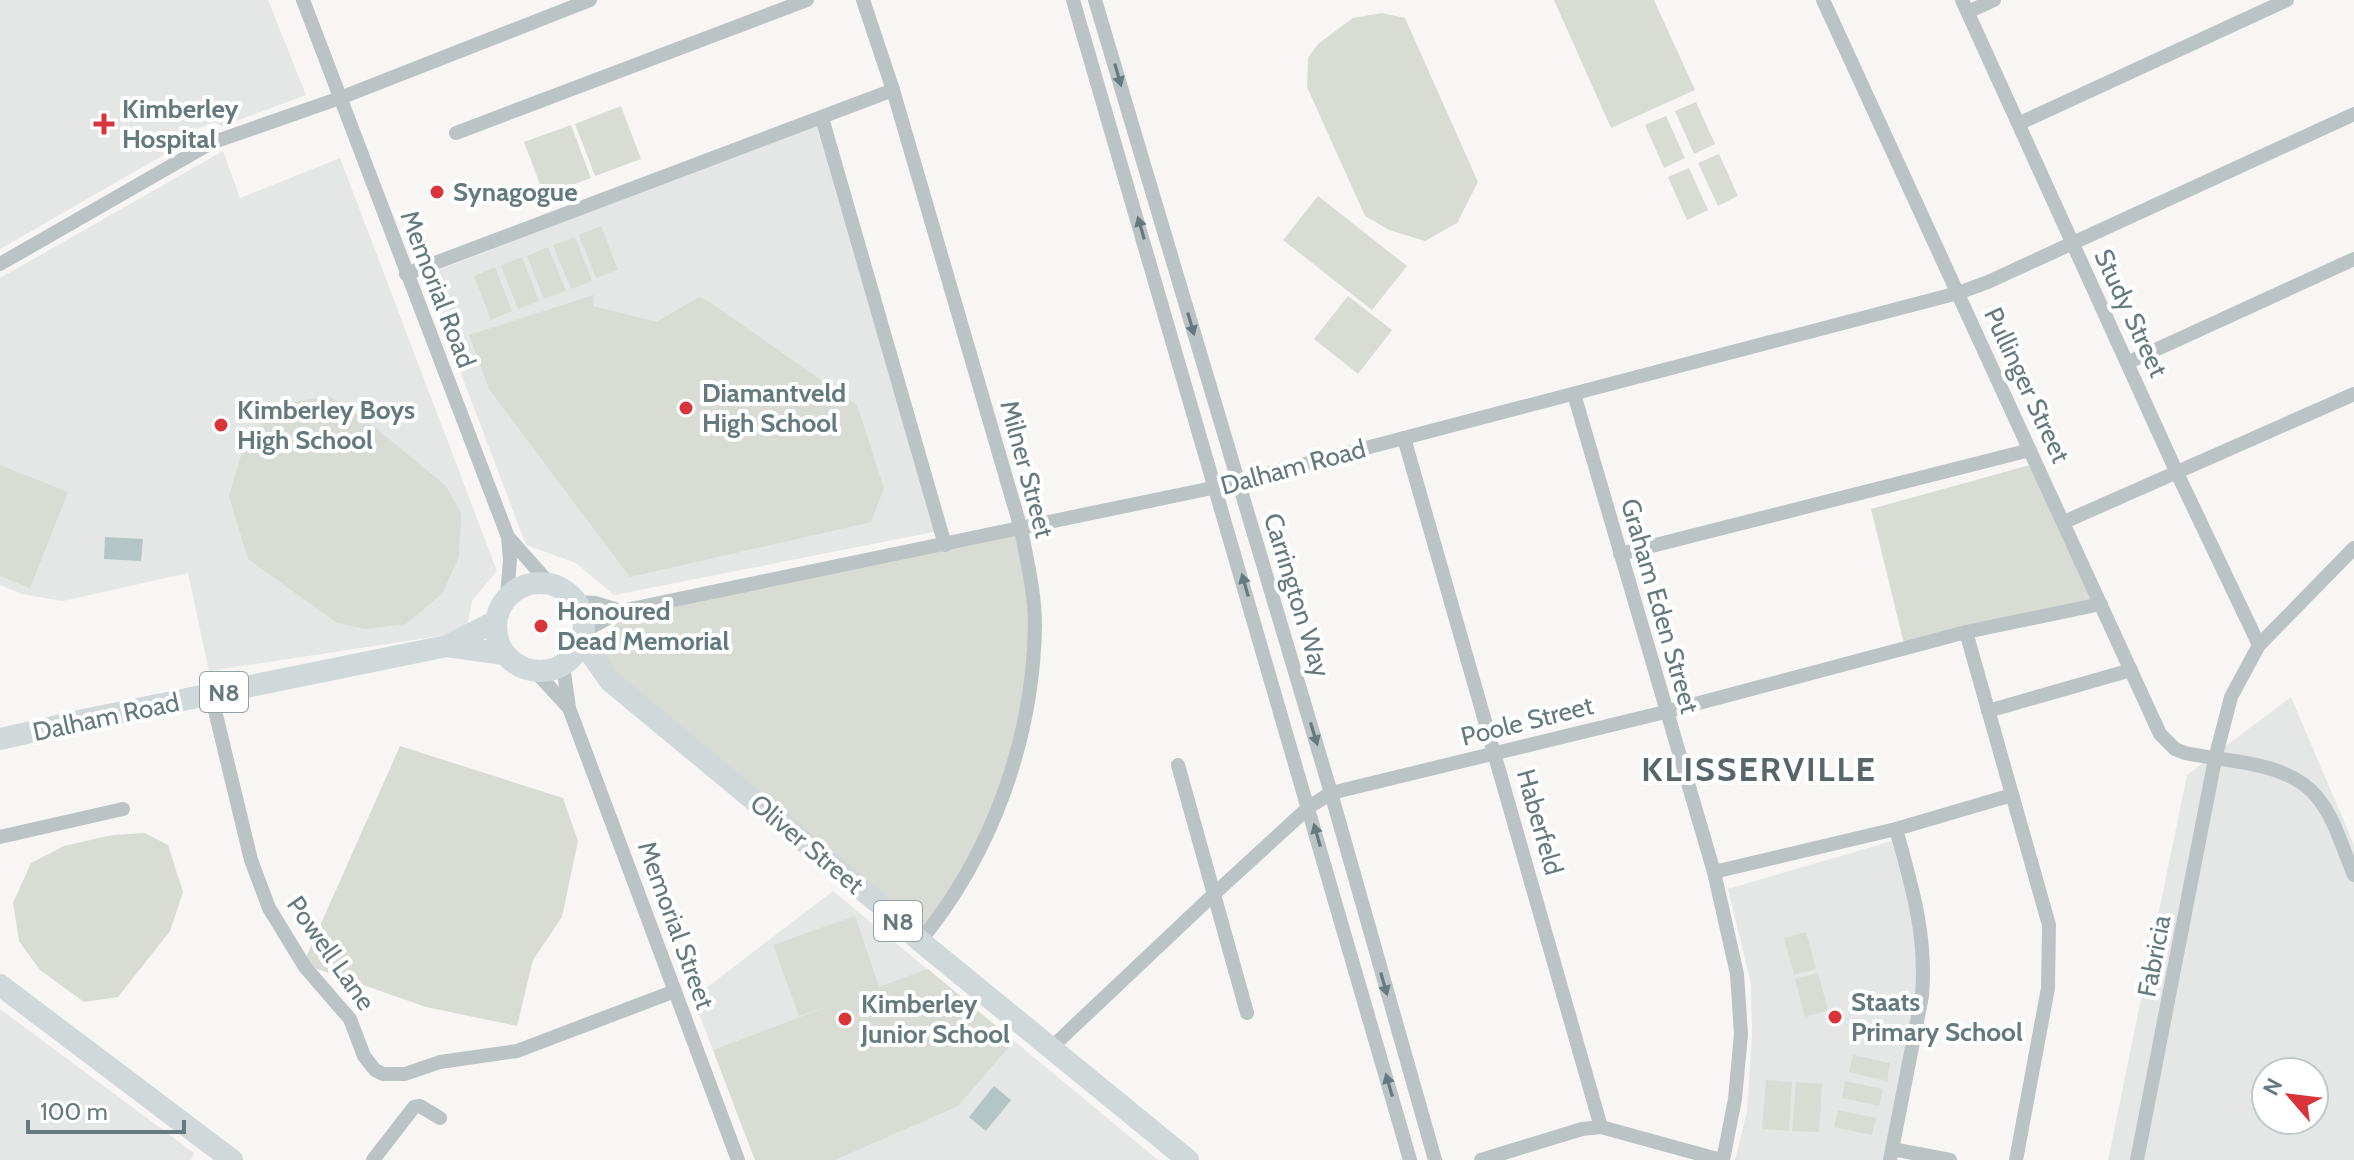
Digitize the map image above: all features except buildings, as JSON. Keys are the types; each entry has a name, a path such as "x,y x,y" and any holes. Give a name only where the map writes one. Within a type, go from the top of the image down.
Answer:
{"highway":[{"path":"504,654 498,644 496,621 507,596 531,583 549,583 564,590 577,602"},
{"name":"N8","path":"577,602 584,621 583,636"},
{"name":"Dalham Road","path":"0,739 447,646 496,621"},
{"name":"Oliver Street","path":"583,636 610,681"},
{"path":"535,671 554,669 565,663 576,652 583,636"},
{"name":"Dalham Road","path":"447,646 504,654"},
{"name":"N8","path":"504,654 519,667 535,671"},
{"name":"Oliver Street","path":"565,663 610,681 1188,1160"},
{"path":"0,985 232,1160"}],"street":[{"name":"Memorial Road","path":"303,0 508,537 549,583"},
{"path":"0,264 211,143 340,98 590,0"},
{"path":"456,133 807,0"},
{"name":"Milner Street","path":"863,0 893,90 1021,529 1035,625 1028,696 1019,741 999,806 975,861 945,910 920,941"},
{"name":"Carrington Way","path":"1073,0 1217,487 1410,1160"},
{"name":"Carrington Way","path":"1095,0 1331,793 1435,1160"},
{"name":"Pullinger Street","path":"1823,0 2164,741 2185,753 2286,774 2304,784 2326,810 2354,875"},
{"path":"1965,6 1994,0"},
{"path":"2020,123 2287,0"},
{"name":"Study Street","path":"1965,6 2177,473 2259,645"},
{"path":"406,274 893,90"},
{"name":"Dalham Road","path":"583,636 621,611 1217,487 1958,293 2354,114"},
{"path":"822,118 945,545"},
{"path":"2129,362 2354,259"},
{"name":"Graham Eden Street","path":"1574,394 1714,872 1737,974 1741,1034 1735,1099 1722,1160"},
{"path":"2064,522 2354,394"},
{"name":"Haberfeld","path":"1404,438 1601,1127"},
{"path":"1620,554 2030,450"},
{"path":"507,596 508,537"},
{"name":"Fabricia","path":"2137,1160 2215,759 2231,697 2259,645 2354,548"},
{"name":"Dalham Road","path":"577,602 595,603 621,611"},
{"name":"Poole Street","path":"1052,1047 1309,807 1331,793 1665,712 1966,632 2101,604"},
{"path":"1966,632 2044,902 2050,949 2048,988 2016,1160"},
{"name":"Memorial Street","path":"565,663 569,708 738,1160"},
{"path":"1988,711 2131,670"},
{"name":"Memorial Street","path":"535,671 569,708"},
{"name":"Powell Lane","path":"211,694 251,860 269,908 305,967 350,1019 364,1056 375,1070 383,1074 405,1074 440,1062 517,1051 675,991"},
{"path":"1178,765 1247,1013"},
{"path":"1714,872 1896,829 2012,795"},
{"path":"0,837 123,809"},
{"path":"1896,829 1918,910 1923,976 1922,996 1891,1154 1950,1160"},
{"path":"373,1160 414,1107 420,1106 440,1118"},
{"path":"1481,1160 1582,1129 1601,1127 1722,1160"}],"shaded area":[{"name":"Kimberley Hospital","path":"0,0 268,0 306,95 223,126 214,122 196,129 190,140 0,249"},
{"path":"1554,0 1654,0 1695,90 1611,128"},
{"path":"1382,13 1405,18 1478,182 1457,223 1425,241 1389,230 1365,216 1307,87 1308,58 1318,44 1353,18"},
{"path":"1696,102 1715,144 1694,154 1675,111"},
{"path":"621,106 641,159 595,176 575,124"},
{"path":"1666,116 1685,158 1664,168 1645,125"},
{"name":"Diamantveld High School","path":"816,123 934,532 614,595 576,563 526,545 424,276"},
{"path":"571,125 591,178 544,195 524,142"},
{"name":"Kimberley Boys High School","path":"223,151 240,198 340,158 497,571 472,601 466,632 209,671 188,573 63,601 22,594 0,585 0,278"},
{"path":"1719,154 1738,196 1718,206 1698,163"},
{"path":"1689,168 1708,210 1687,220 1668,177"},
{"path":"1318,196 1407,266 1372,310 1283,240"},
{"path":"601,226 618,270 596,278 579,235"},
{"path":"575,237 592,281 571,289 553,245"},
{"path":"548,247 566,291 544,299 527,256"},
{"path":"522,257 539,301 518,309 501,266"},
{"path":"495,267 512,311 491,320 474,276"},
{"path":"594,295 593,306 657,322 699,297 857,405 884,488 871,522 630,577 489,389 469,335"},
{"path":"1348,296 1392,330 1358,374 1314,339"},
{"path":"329,396 366,420 446,486 461,513 459,557 442,594 406,624 366,629 337,623 248,559 229,496 246,439 281,404"},
{"path":"0,465 68,492 30,588 0,576"},
{"path":"2030,465 2093,601 1906,652 1871,509"},
{"path":"1021,530 1031,582 1032,671 995,817 926,933 605,671 597,641 625,616"},
{"path":"105,537 143,539 141,561 104,559"},
{"path":"2291,697 2354,845 2354,1160 2108,1160 2187,775"},
{"path":"400,746 563,798 578,841 562,917 533,960 517,1026 426,1007 303,964"},
{"path":"145,833 168,845 183,892 170,931 118,997 84,1002 40,970 19,941 13,903 31,863 64,846 112,835"},
{"name":"Staats Primary School","path":"1892,841 1912,918 1921,999 1887,1160 1735,1160 1747,1111 1752,1036 1751,984 1728,889"},
{"name":"Kimberley Junior School","path":"833,891 1158,1160 755,1160 693,998"},
{"name":"Kimberley Junior School","path":"855,916 879,987 928,969 1014,1041 958,1106 835,1160 755,1160 713,1050 829,1006 799,1016 773,945"},
{"path":"1806,932 1816,969 1794,975 1784,938"},
{"path":"1818,973 1828,1010 1805,1017 1795,979"},
{"path":"0,1009 194,1153 191,1160 0,1160"},
{"path":"1853,1055 1890,1063 1887,1081 1849,1072"},
{"path":"1766,1080 1792,1082 1789,1131 1762,1129"},
{"path":"1845,1081 1883,1089 1879,1106 1842,1098"},
{"path":"1796,1082 1822,1084 1819,1132 1792,1131"},
{"path":"994,1086 1011,1100 986,1131 969,1117"},
{"path":"1838,1110 1876,1118 1872,1135 1834,1127"}],"place":[{"name":"Kimberley Hospital","path":"104,124"},
{"name":"Synagogue","path":"437,192"},
{"name":"Diamantveld High School","path":"686,408"},
{"name":"Kimberley Boys High School","path":"221,425"},
{"name":"Honoured Dead Memorial","path":"541,626"},
{"name":"Staats Primary School","path":"1835,1017"},
{"name":"Kimberley Junior School","path":"845,1019"}],"district":[{"name":"KLISSERVILLE","path":"1759,769"}]}
